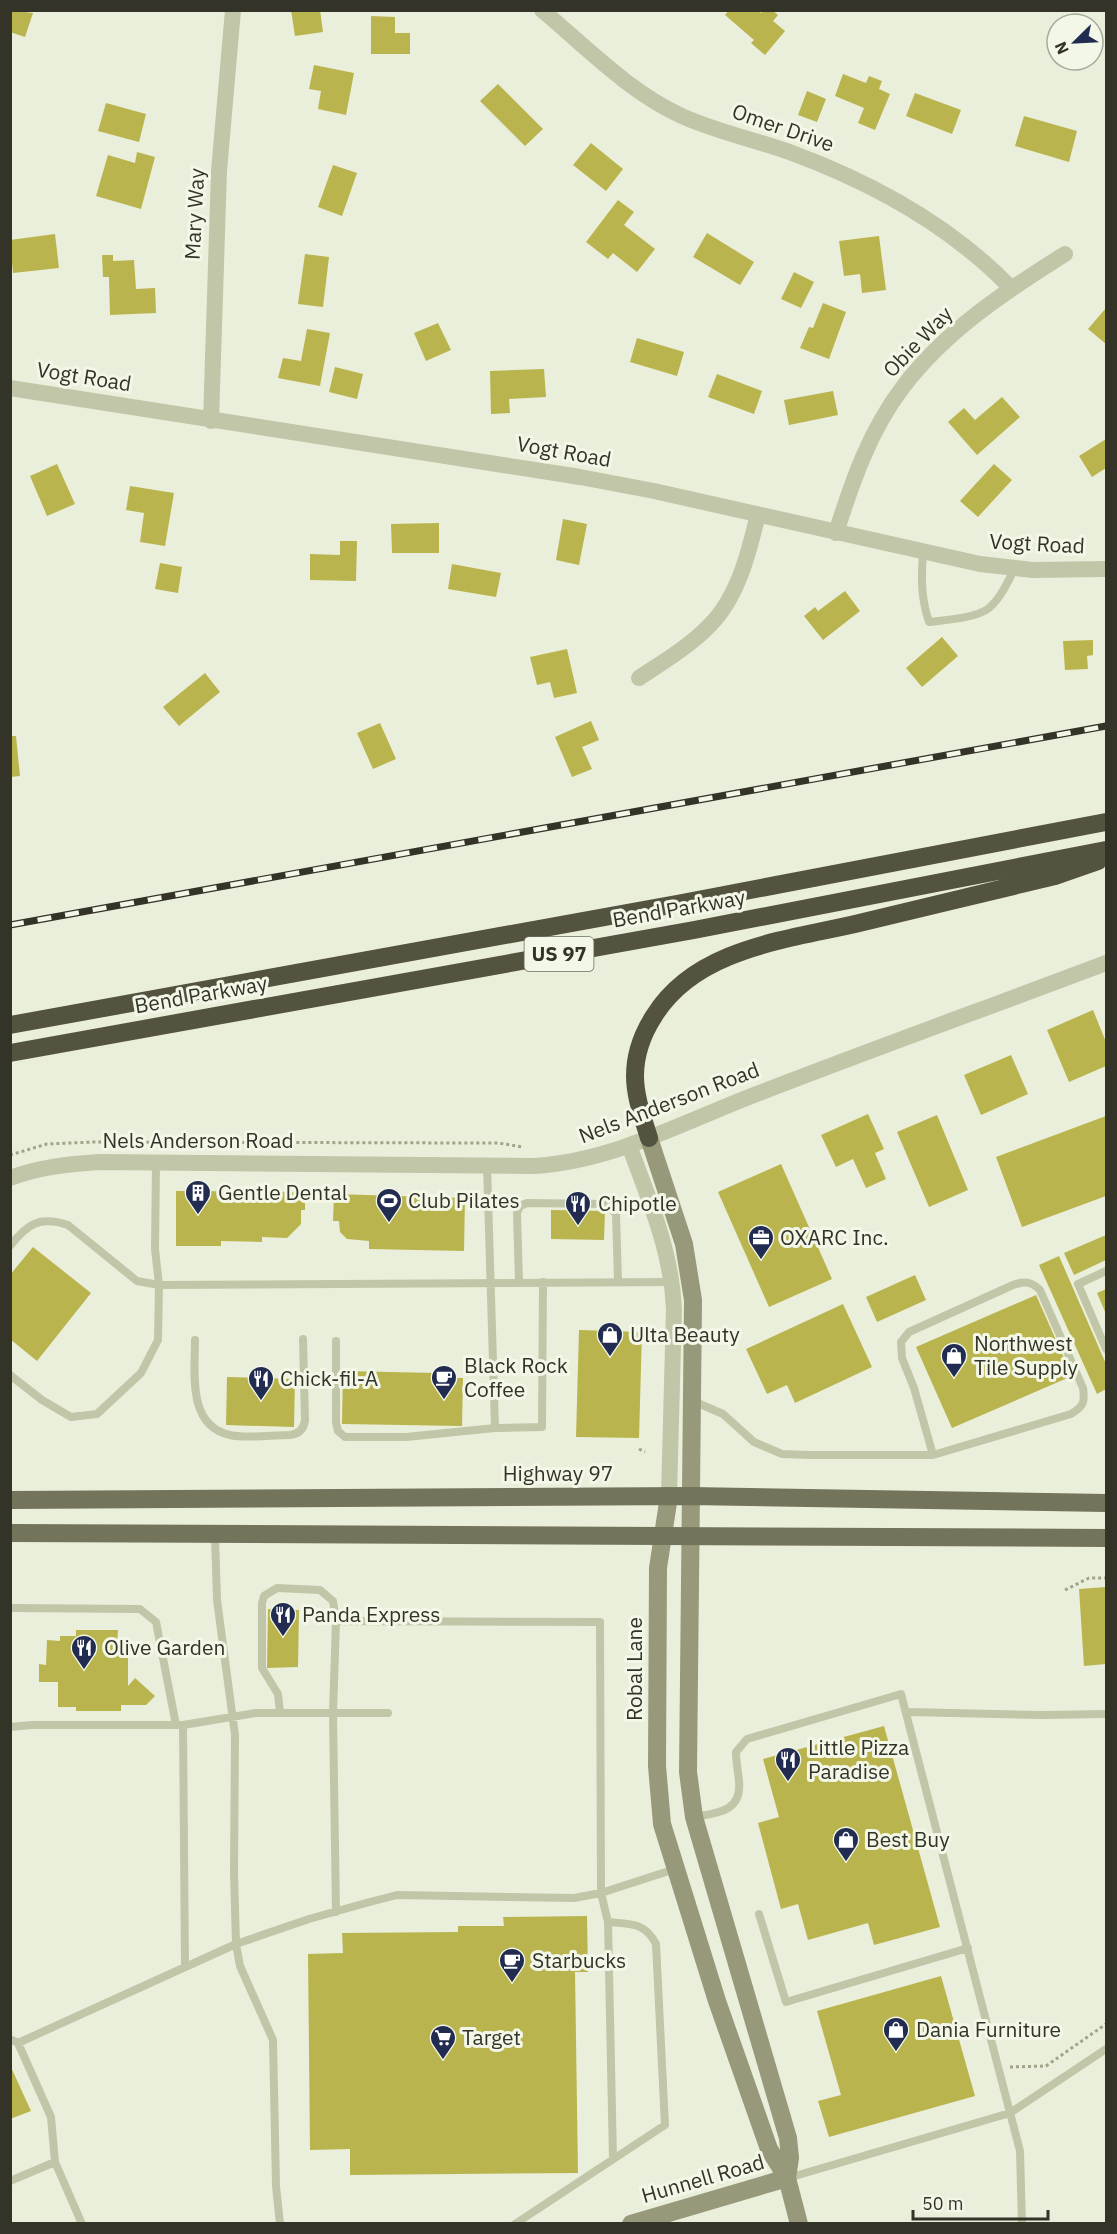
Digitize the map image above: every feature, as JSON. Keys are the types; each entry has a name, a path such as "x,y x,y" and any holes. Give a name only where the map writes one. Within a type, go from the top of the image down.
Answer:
{"highway":[{"name":"Bend Parkway","path":"10,1025 682,903 1107,822"},
{"name":"Bend Parkway","path":"10,1053 683,932 1107,850"},
{"path":"649,1138 636,1091 638,1051 646,1027 672,991 687,978 709,965 758,947 1055,876 1107,858"}],"main road":[{"name":"Robal Lane","path":"649,1138 689,1263 693,1300 688,1772 694,1816 788,2138 790,2158 787,2178"},
{"name":"Robal Lane","path":"669,1496 658,1568 657,1766 662,1824 717,2001 769,2149 787,2178 799,2223"},
{"name":"Highway 97","path":"10,1500 691,1496 1107,1503"},
{"path":"10,1533 215,1536 1107,1538"},
{"name":"Hunnell Road","path":"631,2223 787,2178"}],"street":[{"name":"Mary Way","path":"211,421 219,171 232,10"},
{"name":"Omer Drive","path":"542,10 641,93 683,117 840,171 896,199 985,261 1011,288"},
{"name":"Obie Way","path":"836,533 854,476 902,388 927,359 964,324 1011,288 1065,254"},
{"name":"Vogt Road","path":"10,388 580,477 654,491 980,564 1033,570 1107,569"},
{"path":"639,678 711,625 732,593 747,561 758,514"},
{"name":"Nels Anderson Road","path":"10,1178 28,1171 57,1165 156,1163 487,1165 560,1164 592,1158 1107,963"},
{"name":"Robal Lane","path":"629,1145 667,1249 673,1282 669,1496"}],"lane":[{"path":"923,553 921,576 923,603 929,622 971,616 989,609 1002,593 1015,568"},
{"path":"10,1374 42,1400 71,1417 97,1414 141,1373 158,1340 159,1284 155,1249 156,1163"},
{"path":"487,1165 495,1428"},
{"path":"519,1282 517,1213 520,1206 527,1203 538,1203 606,1204 616,1214 618,1282"},
{"path":"10,1246 34,1223 46,1220 58,1222 68,1225 137,1281 159,1284 673,1282"},
{"path":"1107,1271 1078,1284 1107,1349"},
{"path":"692,1401 723,1414 754,1442 782,1454 933,1455 1071,1414 1082,1408 1083,1388 1040,1290 1034,1284 1024,1281 1013,1285 909,1332 901,1342 902,1358 914,1388 933,1455"},
{"path":"336,1341 336,1423 339,1431 345,1437 406,1437 495,1428 542,1427 543,1282"},
{"path":"195,1340 195,1391 199,1409 211,1425 231,1436 290,1435 303,1428 305,1420 303,1339"},
{"path":"215,1536 217,1600 235,1735 236,1944 240,1966 273,2040 276,2186 280,2223"},
{"path":"280,1713 278,1694 262,1668 262,1603 264,1596 277,1588 320,1590 333,1601 336,1621 333,1714 336,1912"},
{"path":"10,1608 140,1609 156,1622 179,1725 185,1967"},
{"path":"336,1621 600,1622 601,1893 608,1922 613,2159"},
{"path":"694,1816 721,1812 734,1803 739,1787 736,1752 747,1739 901,1694 1020,2151 1022,2223"},
{"path":"906,1712 1107,1714"},
{"path":"10,1727 179,1725 233,1719 256,1713 388,1713"},
{"path":"82,2223 55,2162 51,2116 14,2041 236,1944 397,1895 574,1898 601,1893 675,1869"},
{"path":"759,1914 786,2002 968,1948"},
{"path":"515,2223 665,2125 656,1944 650,1932 637,1925 608,1922"},
{"path":"787,2178 1010,2113 1107,2049"},
{"path":"10,2181 55,2162"}],"path":[{"path":"10,1155 47,1144 135,1141 498,1143 524,1148"},
{"path":"639,1449 645,1452"},
{"path":"1065,1590 1089,1578 1107,1578"},
{"path":"999,2070 1014,2066 1046,2066 1107,2024"}],"building":[{"path":"10,10 33,13 25,37 10,32"},
{"path":"291,10 320,10 323,32 295,36"},
{"path":"729,10 757,10 761,13 763,10 772,10 778,15 773,21 785,31 765,55 751,43 754,40 725,15"},
{"path":"371,16 395,17 395,33 410,33 410,54 371,54"},
{"path":"314,65 354,73 346,115 318,109 321,91 309,89"},
{"path":"843,74 866,83 869,76 882,81 879,89 890,94 875,130 858,123 864,108 835,96"},
{"path":"498,84 543,129 525,146 480,101"},
{"path":"807,91 826,99 817,122 798,115"},
{"path":"915,93 961,110 952,134 906,116"},
{"path":"106,103 146,114 139,142 98,131"},
{"path":"1024,116 1077,131 1069,162 1015,146"},
{"path":"591,143 623,169 606,191 573,165"},
{"path":"137,152 155,157 141,209 96,196 108,155 135,163"},
{"path":"333,165 357,173 342,216 318,207"},
{"path":"618,200 634,212 624,225 655,249 637,272 613,253 608,259 586,242"},
{"path":"707,233 754,262 740,285 693,257"},
{"path":"55,234 59,268 13,273 10,240"},
{"path":"879,236 886,290 862,293 860,274 844,276 839,241"},
{"path":"305,254 329,257 323,307 298,304"},
{"path":"102,255 113,255 113,261 134,260 136,289 155,288 156,313 110,315 109,277 103,277"},
{"path":"794,272 814,282 801,308 781,299"},
{"path":"823,303 846,312 829,359 800,348 809,327 813,328"},
{"path":"1106,308 1106,344 1088,329"},
{"path":"438,323 451,350 426,361 414,333"},
{"path":"307,329 330,333 320,386 278,378 283,358 301,361"},
{"path":"637,338 684,352 677,376 630,362"},
{"path":"335,367 363,374 357,399 329,392"},
{"path":"544,369 546,397 509,399 510,413 491,414 490,371"},
{"path":"717,374 762,391 754,414 708,397"},
{"path":"833,391 838,415 789,425 784,400"},
{"path":"1002,397 1020,417 977,455 948,422 964,408 975,420"},
{"path":"1106,439 1106,468 1092,477 1079,456"},
{"path":"57,464 75,504 47,516 30,476"},
{"path":"994,464 1012,480 978,517 960,501"},
{"path":"130,486 174,493 165,546 140,542 144,513 126,510"},
{"path":"563,519 587,524 579,565 556,560"},
{"path":"439,523 439,553 392,553 391,524"},
{"path":"340,541 357,541 356,581 310,580 310,554 340,555"},
{"path":"160,563 182,567 178,593 155,589"},
{"path":"452,564 501,573 496,597 448,589"},
{"path":"845,591 860,611 823,640 804,616 815,607 818,611"},
{"path":"942,637 958,656 922,687 906,668"},
{"path":"1093,640 1093,655 1087,656 1088,669 1065,670 1063,641"},
{"path":"567,649 577,693 554,698 550,682 537,685 530,657"},
{"path":"205,673 220,692 179,726 163,707"},
{"path":"591,721 599,740 582,747 592,769 572,777 555,737"},
{"path":"380,723 396,759 373,769 357,733"},
{"path":"10,736 16,736 20,776 10,777"},
{"path":"1093,1010 1106,1042 1106,1066 1069,1082 1047,1030"},
{"path":"1011,1055 1028,1094 981,1115 964,1075"},
{"path":"868,1114 884,1149 875,1153 886,1179 866,1188 853,1159 836,1167 821,1135"},
{"path":"937,1115 968,1190 929,1207 897,1132"},
{"path":"1106,1116 1106,1196 1022,1227 996,1157"},
{"path":"781,1164 832,1279 769,1307 718,1192"},
{"path":"176,1191 305,1192 305,1210 301,1210 301,1224 287,1238 262,1237 262,1242 221,1241 221,1246 176,1246"},
{"path":"334,1194 465,1198 464,1251 369,1249 369,1241 347,1239 340,1232 339,1221 333,1221"},
{"name":"Chipotle","path":"551,1210 605,1211 604,1240 551,1239"},
{"path":"1106,1235 1106,1260 1074,1275 1064,1253"},
{"path":"33,1247 91,1293 37,1361 10,1339 10,1275"},
{"path":"1059,1256 1106,1364 1106,1389 1097,1394 1039,1265"},
{"path":"915,1275 926,1300 877,1322 866,1297"},
{"path":"1106,1289 1106,1314 1097,1293"},
{"path":"1036,1295 1072,1376 952,1428 916,1347"},
{"path":"843,1304 872,1367 795,1403 787,1385 767,1394 746,1349"},
{"path":"579,1330 642,1332 639,1438 576,1437"},
{"path":"343,1371 437,1373 437,1378 463,1378 462,1426 342,1424"},
{"name":"Chick-fil-A","path":"227,1377 295,1379 294,1427 226,1425"},
{"path":"1106,1587 1106,1664 1084,1666 1079,1589"},
{"name":"Panda Express","path":"268,1609 299,1610 298,1667 267,1668"},
{"name":"Olive Garden","path":"76,1630 118,1630 117,1644 128,1644 128,1686 135,1678 155,1696 146,1705 121,1705 121,1711 76,1711 76,1707 58,1707 58,1682 39,1682 39,1664 46,1665 47,1640 60,1641 60,1636 76,1636"},
{"name":"Best Buy","path":"884,1726 940,1927 874,1945 868,1923 808,1940 798,1904 781,1909 758,1823 779,1817 763,1759"},
{"name":"Target","path":"587,1916 588,1972 575,1972 578,2173 350,2175 350,2149 310,2150 308,1954 343,1953 342,1933 458,1932 458,1926 504,1926 503,1917"},
{"name":"Dania Furniture","path":"941,1976 975,2096 829,2137 818,2101 841,2095 817,2011"},
{"path":"10,2065 31,2111 10,2119"}],"railway":[{"path":"10,925 1106,726"}],"place":[{"name":"Gentle Dental","path":"198,1216"},
{"name":"Club Pilates","path":"389,1224"},
{"name":"Chipotle","path":"578,1227"},
{"name":"OXARC Inc.","path":"761,1261"},
{"name":"Ulta Beauty","path":"610,1358"},
{"name":"Northwest Tile Supply","path":"954,1379"},
{"name":"Black Rock Coffee","path":"444,1401"},
{"name":"Chick-fil-A","path":"261,1402"},
{"name":"Panda Express","path":"283,1638"},
{"name":"Olive Garden","path":"84,1671"},
{"name":"Little Pizza Paradise","path":"788,1783"},
{"name":"Best Buy","path":"846,1863"},
{"name":"Starbucks","path":"512,1984"},
{"name":"Dania Furniture","path":"896,2053"},
{"name":"Target","path":"443,2061"}]}
